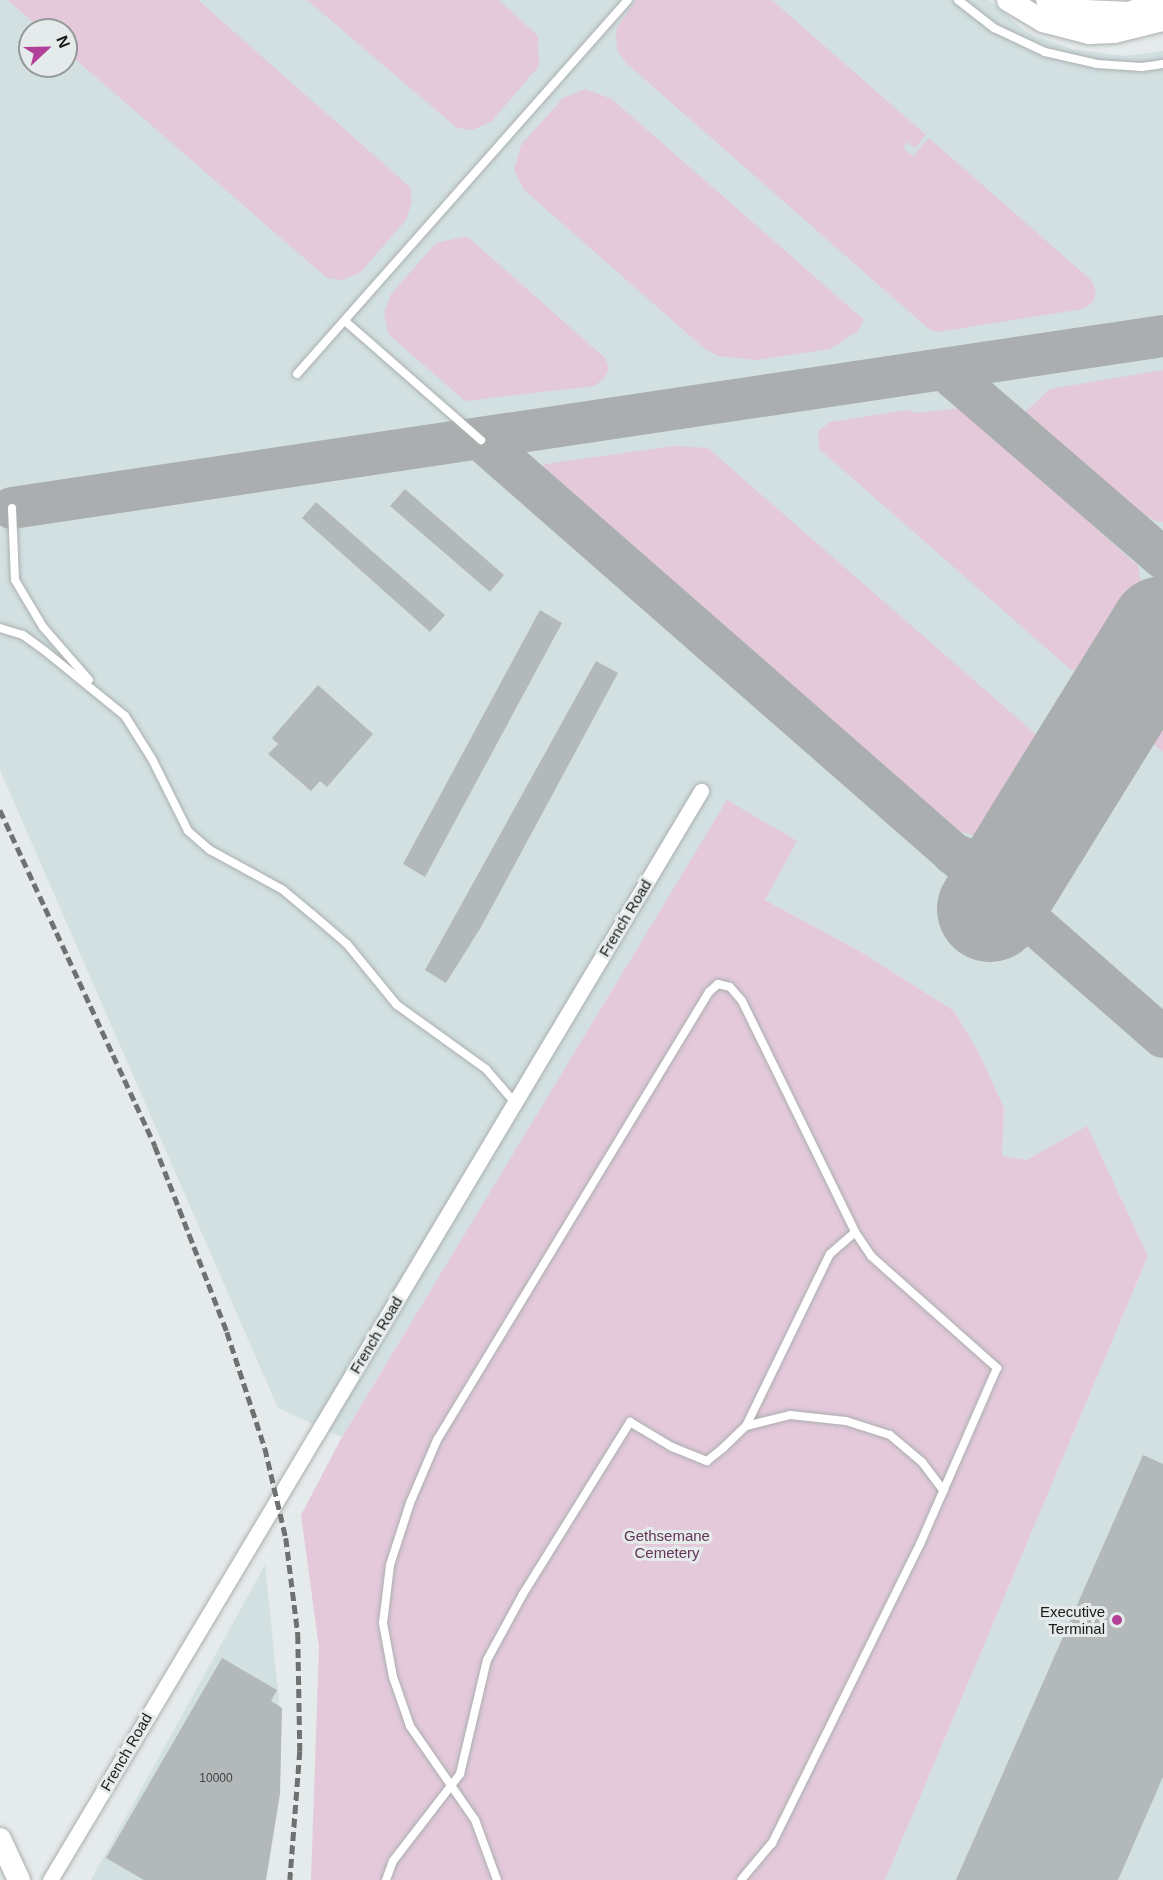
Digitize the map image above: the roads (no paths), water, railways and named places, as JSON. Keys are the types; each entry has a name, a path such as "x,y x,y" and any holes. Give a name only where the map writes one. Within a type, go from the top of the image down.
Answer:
{"street":[{"path":"1008,0 1043,21 1089,33 1114,32 1163,20"},
{"path":"1047,0 1086,11 1130,13 1161,0"},
{"name":"French Road","path":"50,1880 701,791"},
{"path":"0,1839 19,1880"}],"lane":[{"path":"297,374 628,0"},
{"path":"958,0 994,28 1045,52 1096,64 1143,67 1163,64"},
{"path":"345,321 481,440"},
{"path":"12,508 15,580 43,627 102,694 125,716 142,741 188,831 210,850 283,890 312,914 347,944 397,1005 486,1068 514,1103"},
{"path":"0,628 23,635 102,694"},
{"path":"497,1880 475,1820 410,1725 393,1677 383,1623 390,1565 410,1503 437,1440 709,992 718,984 729,987 742,1001 855,1232 871,1256 900,1285 997,1368 944,1491 772,1843 741,1880"},
{"path":"386,1880 393,1862 460,1774 488,1660 523,1594 630,1422 672,1448 707,1461 746,1426 830,1254 855,1232"},
{"path":"746,1426 790,1415 846,1421 890,1435 922,1462 944,1491"}],"railway":[{"path":"0,810 155,1146 227,1332 265,1448 286,1538 298,1635 300,1751 290,1880"}],"place":[{"name":"Executive Terminal","path":"1117,1620"}],"park label":[{"name":"Gethsemane Cemetery","path":"667,1544"}]}
